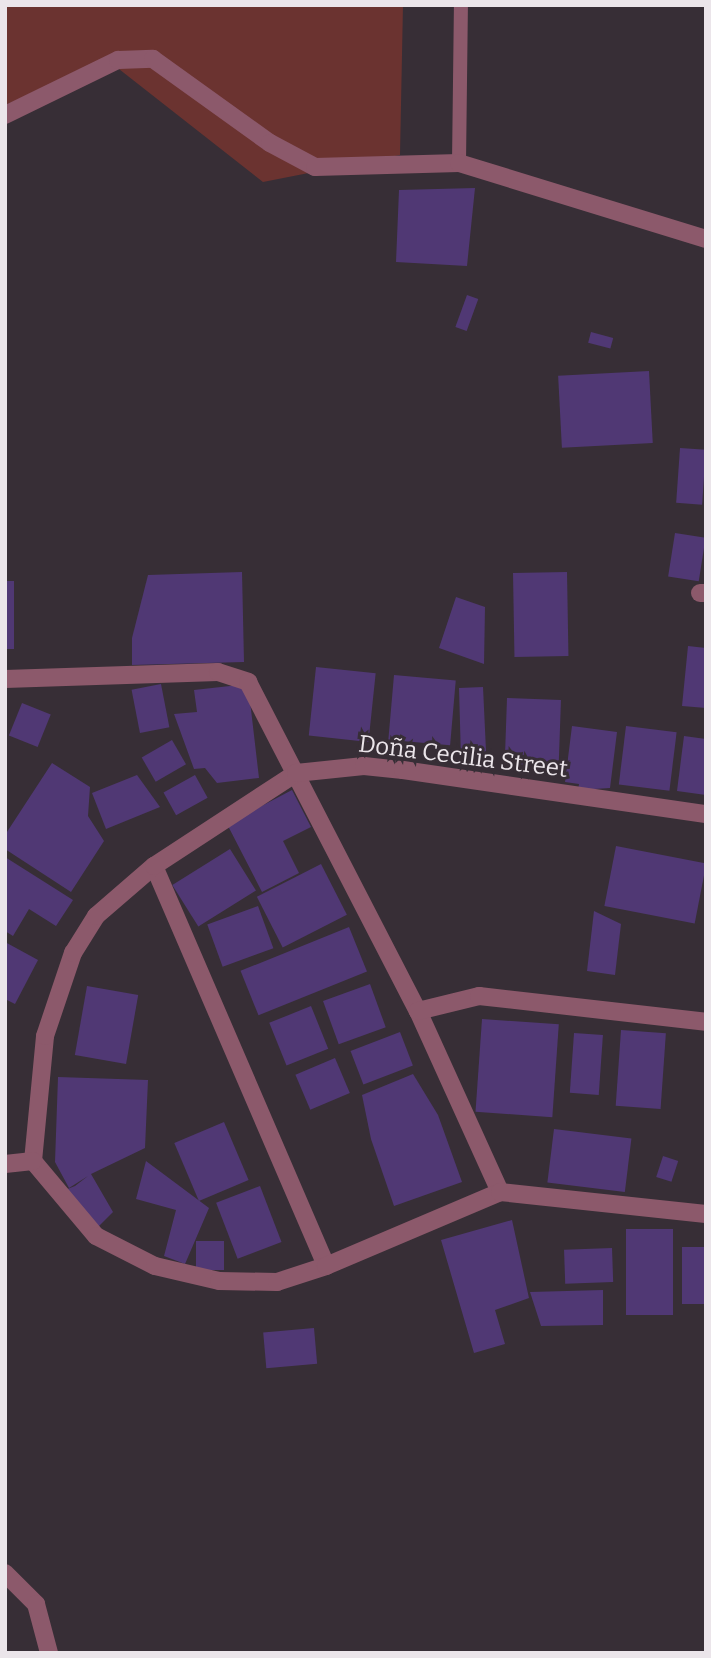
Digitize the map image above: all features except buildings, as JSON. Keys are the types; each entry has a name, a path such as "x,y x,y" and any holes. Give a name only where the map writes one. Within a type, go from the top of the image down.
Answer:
{"street":[{"path":"5,115 118,60 140,56 153,59 270,143 307,164 354,169 458,163 706,239"},
{"path":"5,679 234,674 260,698 418,1011 500,1192"},
{"name":"Doña Cecilia Street","path":"33,1161 44,1036 73,953 96,916 154,866 296,773 364,766 404,770 706,814"},
{"path":"154,866 326,1266"},
{"path":"418,1011 479,996 706,1021"},
{"path":"5,1164 33,1161 96,1236 155,1266 219,1281 276,1282 326,1266 500,1192 706,1214"},
{"path":"5,1573 36,1604 49,1653"}],"lane":[{"path":"458,163 461,5"}],"shaded area":[{"path":"5,5 403,5 400,155 263,182 110,62 5,105"}]}
